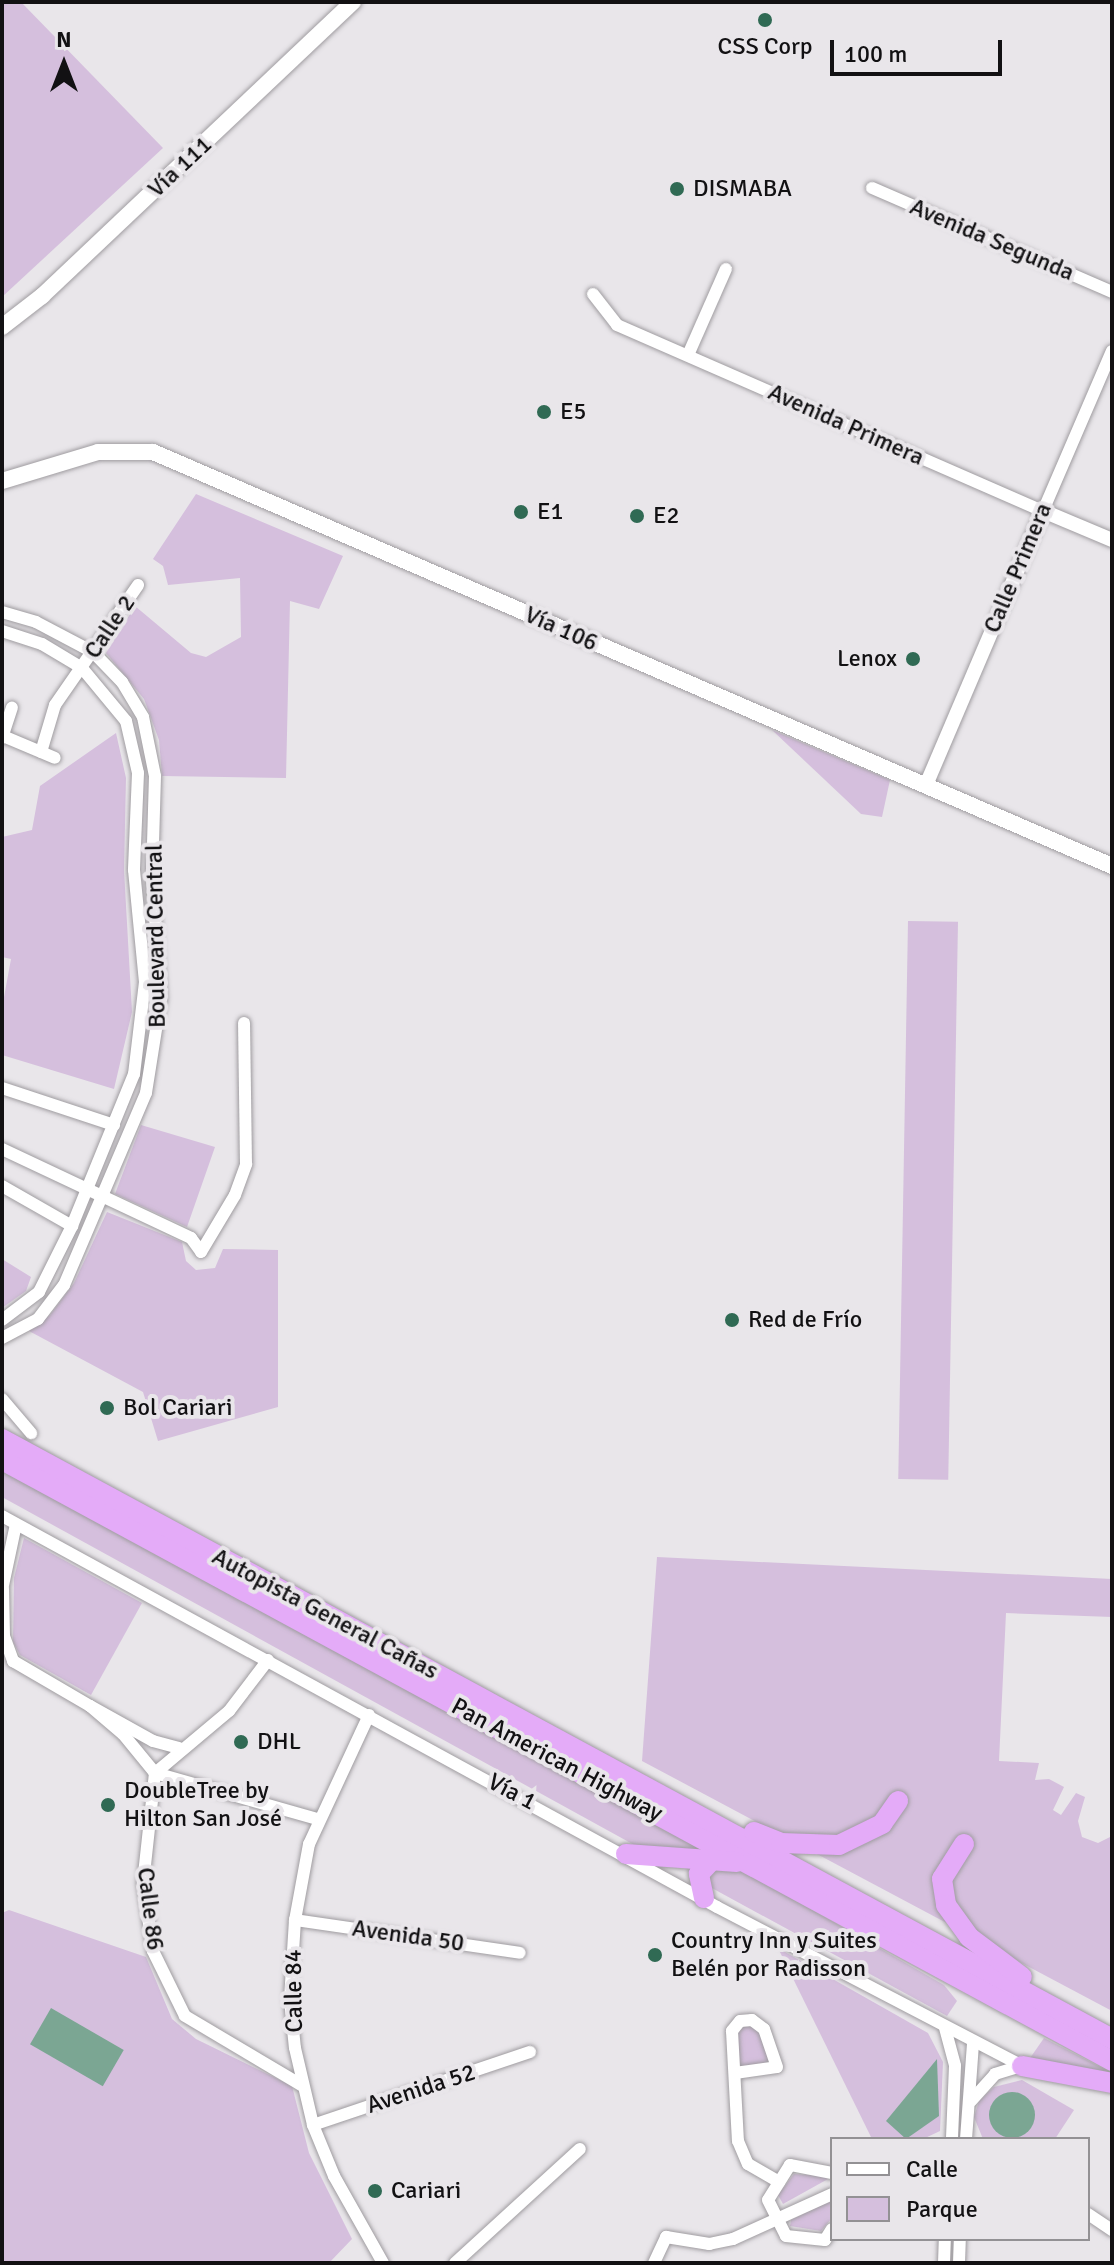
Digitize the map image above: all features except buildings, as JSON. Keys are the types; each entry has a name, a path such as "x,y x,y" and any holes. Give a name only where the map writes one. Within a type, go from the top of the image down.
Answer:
{"highway":[{"name":"Autopista General Cañas","path":"2,1439 1112,2039"},
{"name":"Pan American Highway","path":"2,1460 1112,2061"},
{"path":"358,1632 781,1843 827,1847 852,1841 882,1824 898,1801"},
{"path":"964,1844 942,1879 952,1920 1047,1995 1112,2030"},
{"path":"626,1854 749,1864"},
{"path":"704,1898 699,1874 713,1859"},
{"path":"1022,2066 1112,2083"}],"main road":[{"name":"Vía 111","path":"2,327 42,296 353,2"},
{"name":"Vía 106","path":"2,481 98,452 153,452 1112,866"}],"street":[{"name":"Avenida Segunda","path":"872,188 1112,292"},
{"path":"688,355 726,269"},
{"name":"Avenida Primera","path":"593,294 617,325 1112,540"},
{"name":"Calle Primera","path":"926,785 1112,351"},
{"name":"Calle 2","path":"41,752 55,705 138,585"},
{"name":"Boulevard Central","path":"2,612 36,622 93,652 132,695 149,732 155,776 152,876 160,983 160,1026 150,1082 102,1200 55,1302 30,1325 2,1338"},
{"name":"Boulevard Central","path":"2,631 50,648 82,668 116,706 136,756 134,870 145,982 138,1057 86,1193 39,1292 2,1320"},
{"path":"12,708 2,737 55,758"},
{"path":"145,982 160,983"},
{"path":"2,1149 86,1193 191,1238 201,1252 235,1195 246,1164 244,1023"},
{"path":"2,1088 114,1125"},
{"path":"2,1186 72,1226"},
{"path":"2,1399 31,1433"},
{"name":"Vía 1","path":"2,1516 945,2028 1022,2066"},
{"path":"16,1524 2,1589 7,1658 153,1741 179,1748"},
{"path":"155,1773 179,1748 229,1711 268,1660"},
{"path":"90,1706 155,1773 318,1819"},
{"name":"Calle 84","path":"369,1715 318,1819 295,1920 290,2000 301,2085 313,2125 340,2189 383,2263"},
{"name":"Calle 86","path":"155,1773 143,1883 161,1975 185,2016 301,2085"},
{"name":"Avenida 50","path":"295,1920 520,1953"},
{"path":"735,2073 777,2067 764,2029 752,2020 740,2021 732,2031 735,2073 741,2153 748,2164 779,2182"},
{"path":"945,2028 955,2066 960,2137"},
{"path":"960,2137 968,2105 973,2043"},
{"name":"Avenida 52","path":"313,2125 530,2052"},
{"path":"968,2105 984,2082 1022,2066"},
{"path":"455,2263 580,2149"},
{"path":"830,2173 790,2165 768,2200 786,2236 825,2240 830,2232"},
{"path":"654,2263 666,2237 721,2242 830,2195"},
{"path":"1090,2215 1112,2230"},
{"path":"944,2263 945,2241"},
{"path":"959,2263 960,2241"}],"green space":[{"path":"2,2 21,2 163,148 2,297"},
{"path":"196,494 343,556 319,609 290,601 286,778 162,776 159,740 144,699 106,653 135,606 191,653 206,657 241,637 240,578 168,585 163,566 153,559"},
{"path":"772,730 890,780 882,817 861,814"},
{"path":"116,733 126,778 124,870 132,1012 114,1089 2,1055 2,1008 11,959 2,957 2,837 32,830 40,786"},
{"path":"908,921 958,922 948,1480 898,1479"},
{"path":"141,1125 215,1147 187,1227 115,1194"},
{"path":"107,1212 182,1242 186,1261 196,1270 215,1268 223,1249 278,1250 278,1407 158,1441 143,1392 29,1331 50,1315 74,1283"},
{"path":"2,1259 31,1277 26,1291 2,1308"},
{"path":"2,1466 713,1854 647,1852 2,1497"},
{"path":"24,1538 142,1603 91,1695 20,1655 13,1642 14,1578"},
{"path":"657,1557 1112,1579 1112,1617 1006,1613 999,1761 1039,1763 1035,1780 1049,1779 1064,1787 1053,1810 1061,1815 1076,1793 1085,1797 1078,1821 1082,1837 1098,1843 1112,1836 1112,2011 642,1761"},
{"path":"709,1865 739,1868 944,1985 957,2001 947,2016 710,1887"},
{"path":"9,1910 146,1957 172,2019 196,2039 292,2086 309,2153 352,2239 329,2263 2,2263 2,1913"},
{"path":"778,1948 928,2033 943,2062 940,2131 927,2137 871,2137"},
{"path":"748,2025 758,2027 771,2066 738,2068 737,2031"},
{"path":"1044,2038 1112,2073 1028,2061"},
{"path":"1022,2080 1074,2110 1056,2137 982,2137 974,2117 979,2101 994,2087"},
{"path":"794,2174 825,2176 828,2179 783,2204 778,2195"},
{"path":"830,2201 830,2220 821,2231 790,2226 791,2220"}],"shaded area":[{"path":"51,2008 124,2050 103,2086 30,2044"},
{"path":"937,2059 939,2116 909,2137 904,2137 886,2121"},
{"path":"1003,2094 1021,2094 1033,2106 1033,2124 1021,2136 1003,2136 991,2124 991,2106"}],"place":[{"name":"CSS Corp","path":"765,20"},
{"name":"DISMABA","path":"677,189"},
{"name":"E5","path":"544,412"},
{"name":"E1","path":"521,512"},
{"name":"E2","path":"637,516"},
{"name":"Lenox","path":"913,659"},
{"name":"Red de Frío","path":"732,1320"},
{"name":"Bol Cariari","path":"107,1408"},
{"name":"DHL","path":"241,1742"},
{"name":"DoubleTree by Hilton San José","path":"108,1805"},
{"name":"Country Inn y Suites Belén por Radisson","path":"655,1955"},
{"name":"Cariari","path":"375,2191"}]}
